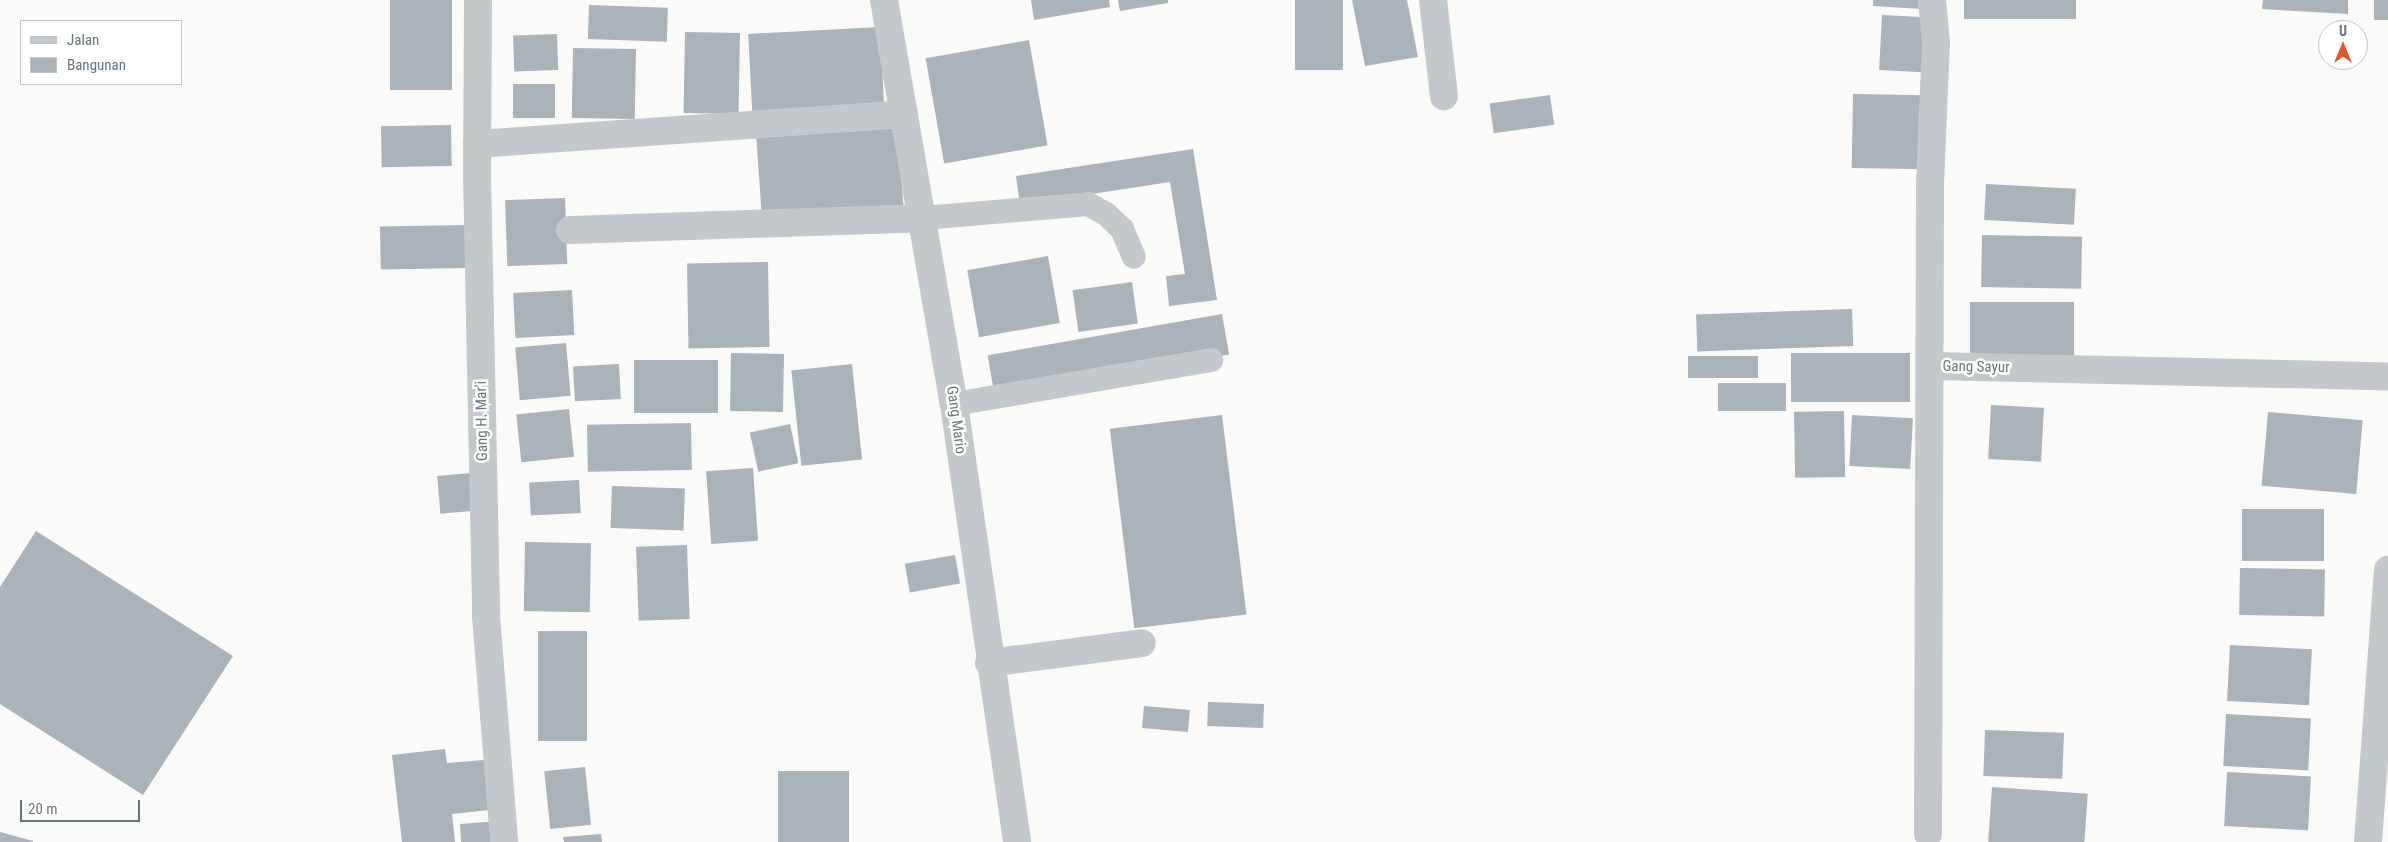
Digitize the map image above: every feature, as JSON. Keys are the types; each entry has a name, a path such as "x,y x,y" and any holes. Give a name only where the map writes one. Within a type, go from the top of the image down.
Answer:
{"street":[{"name":"Gang H. Mar'i","path":"478,0 478,144 486,616 504,842"},
{"name":"Gang Mario","path":"884,0 954,404 989,663 1015,829"},
{"path":"1434,0 1444,96"},
{"name":"Gang Sayur","path":"1932,0 1936,43 1930,184 1930,366 2388,376"},
{"path":"478,144 904,114"},
{"path":"570,230 923,218"},
{"path":"1928,834 1930,366"},
{"path":"2368,842 2388,570"},
{"path":"989,663 1142,643"}],"lane":[{"path":"923,218 1088,204 1106,214 1122,229 1134,257"},
{"path":"954,404 1211,360"}],"building":[{"path":"390,0 452,0 452,90 390,90"},
{"path":"1031,0 1109,0 1110,7 1034,20"},
{"path":"1118,0 1168,0 1168,3 1120,11"},
{"path":"1295,0 1343,0 1343,70 1295,70"},
{"path":"1352,0 1407,0 1418,57 1365,66"},
{"path":"1873,0 1922,0 1922,9 1873,6"},
{"path":"1964,0 2076,0 2076,19 1964,19"},
{"path":"2263,0 2348,0 2348,14 2262,9"},
{"path":"2374,0 2388,0 2388,20 2374,20"},
{"path":"589,5 668,8 667,42 588,39"},
{"path":"1882,15 1926,17 1923,72 1879,70"},
{"path":"880,27 884,110 753,117 748,34"},
{"path":"685,32 740,33 739,114 684,113"},
{"path":"557,34 558,70 514,72 513,36"},
{"path":"1029,40 1048,145 944,164 926,58"},
{"path":"573,48 636,49 635,119 572,118"},
{"path":"513,84 555,84 555,118 513,118"},
{"path":"1853,94 1926,95 1925,169 1852,168"},
{"path":"1550,95 1554,125 1494,133 1490,103"},
{"path":"451,125 452,166 382,167 381,126"},
{"path":"898,128 904,209 762,219 756,138"},
{"path":"1193,149 1217,300 1169,306 1166,276 1185,274 1170,182 1020,205 1016,176"},
{"path":"1986,184 2076,189 2074,225 1984,220"},
{"path":"565,198 567,264 507,266 505,200"},
{"path":"467,225 468,268 381,270 380,227"},
{"path":"1982,235 2082,237 2081,289 1981,287"},
{"path":"1048,256 1060,323 979,337 967,270"},
{"path":"768,262 769,347 688,348 687,263"},
{"path":"1132,282 1138,324 1078,332 1073,290"},
{"path":"572,290 574,335 515,338 513,293"},
{"path":"1970,302 2074,302 2074,355 1970,355"},
{"path":"1852,309 1853,346 1697,351 1696,314"},
{"path":"1222,314 1229,354 995,396 988,355"},
{"path":"566,343 571,396 520,400 515,347"},
{"path":"731,353 784,354 783,412 730,411"},
{"path":"1791,353 1910,353 1910,402 1791,402"},
{"path":"1688,356 1758,356 1758,378 1688,378"},
{"path":"634,360 718,360 718,413 634,413"},
{"path":"619,364 621,399 575,401 573,366"},
{"path":"852,364 862,459 801,466 791,370"},
{"path":"1718,383 1786,383 1786,411 1718,411"},
{"path":"1991,405 2044,408 2041,462 1988,459"},
{"path":"569,409 574,457 521,462 516,415"},
{"path":"1844,411 1845,477 1795,478 1794,412"},
{"path":"2268,412 2363,420 2356,494 2262,486"},
{"path":"1222,415 1246,615 1134,628 1110,429"},
{"path":"1852,415 1913,418 1910,469 1849,466"},
{"path":"691,423 692,470 588,472 587,425"},
{"path":"790,424 798,463 758,472 750,433"},
{"path":"753,468 758,541 711,544 706,471"},
{"path":"471,473 474,511 440,514 437,476"},
{"path":"579,480 581,513 531,516 529,483"},
{"path":"612,486 685,489 683,531 611,528"},
{"path":"2242,509 2324,509 2324,561 2242,561"},
{"path":"36,531 233,656 143,795 0,704 0,587"},
{"path":"525,542 591,543 590,612 524,611"},
{"path":"687,545 690,619 639,621 636,547"},
{"path":"955,555 960,584 910,592 905,564"},
{"path":"2240,568 2325,569 2324,616 2239,615"},
{"path":"538,631 587,631 587,741 538,741"},
{"path":"2230,645 2312,649 2309,705 2227,701"},
{"path":"1208,702 1264,704 1263,728 1207,726"},
{"path":"1144,706 1190,710 1188,732 1142,728"},
{"path":"2226,714 2311,718 2308,770 2223,766"},
{"path":"1985,730 2064,733 2062,779 1983,776"},
{"path":"445,749 447,763 484,760 489,810 452,814 455,842 402,842 392,755"},
{"path":"585,767 591,825 550,829 544,771"},
{"path":"778,771 849,771 849,842 778,842"},
{"path":"2227,772 2311,776 2308,830 2224,826"},
{"path":"1992,787 2088,794 2084,842 1988,842"},
{"path":"499,821 500,842 461,842 460,824"},
{"path":"0,832 33,841 33,842 0,842"},
{"path":"601,834 602,842 564,842 563,837"}]}
